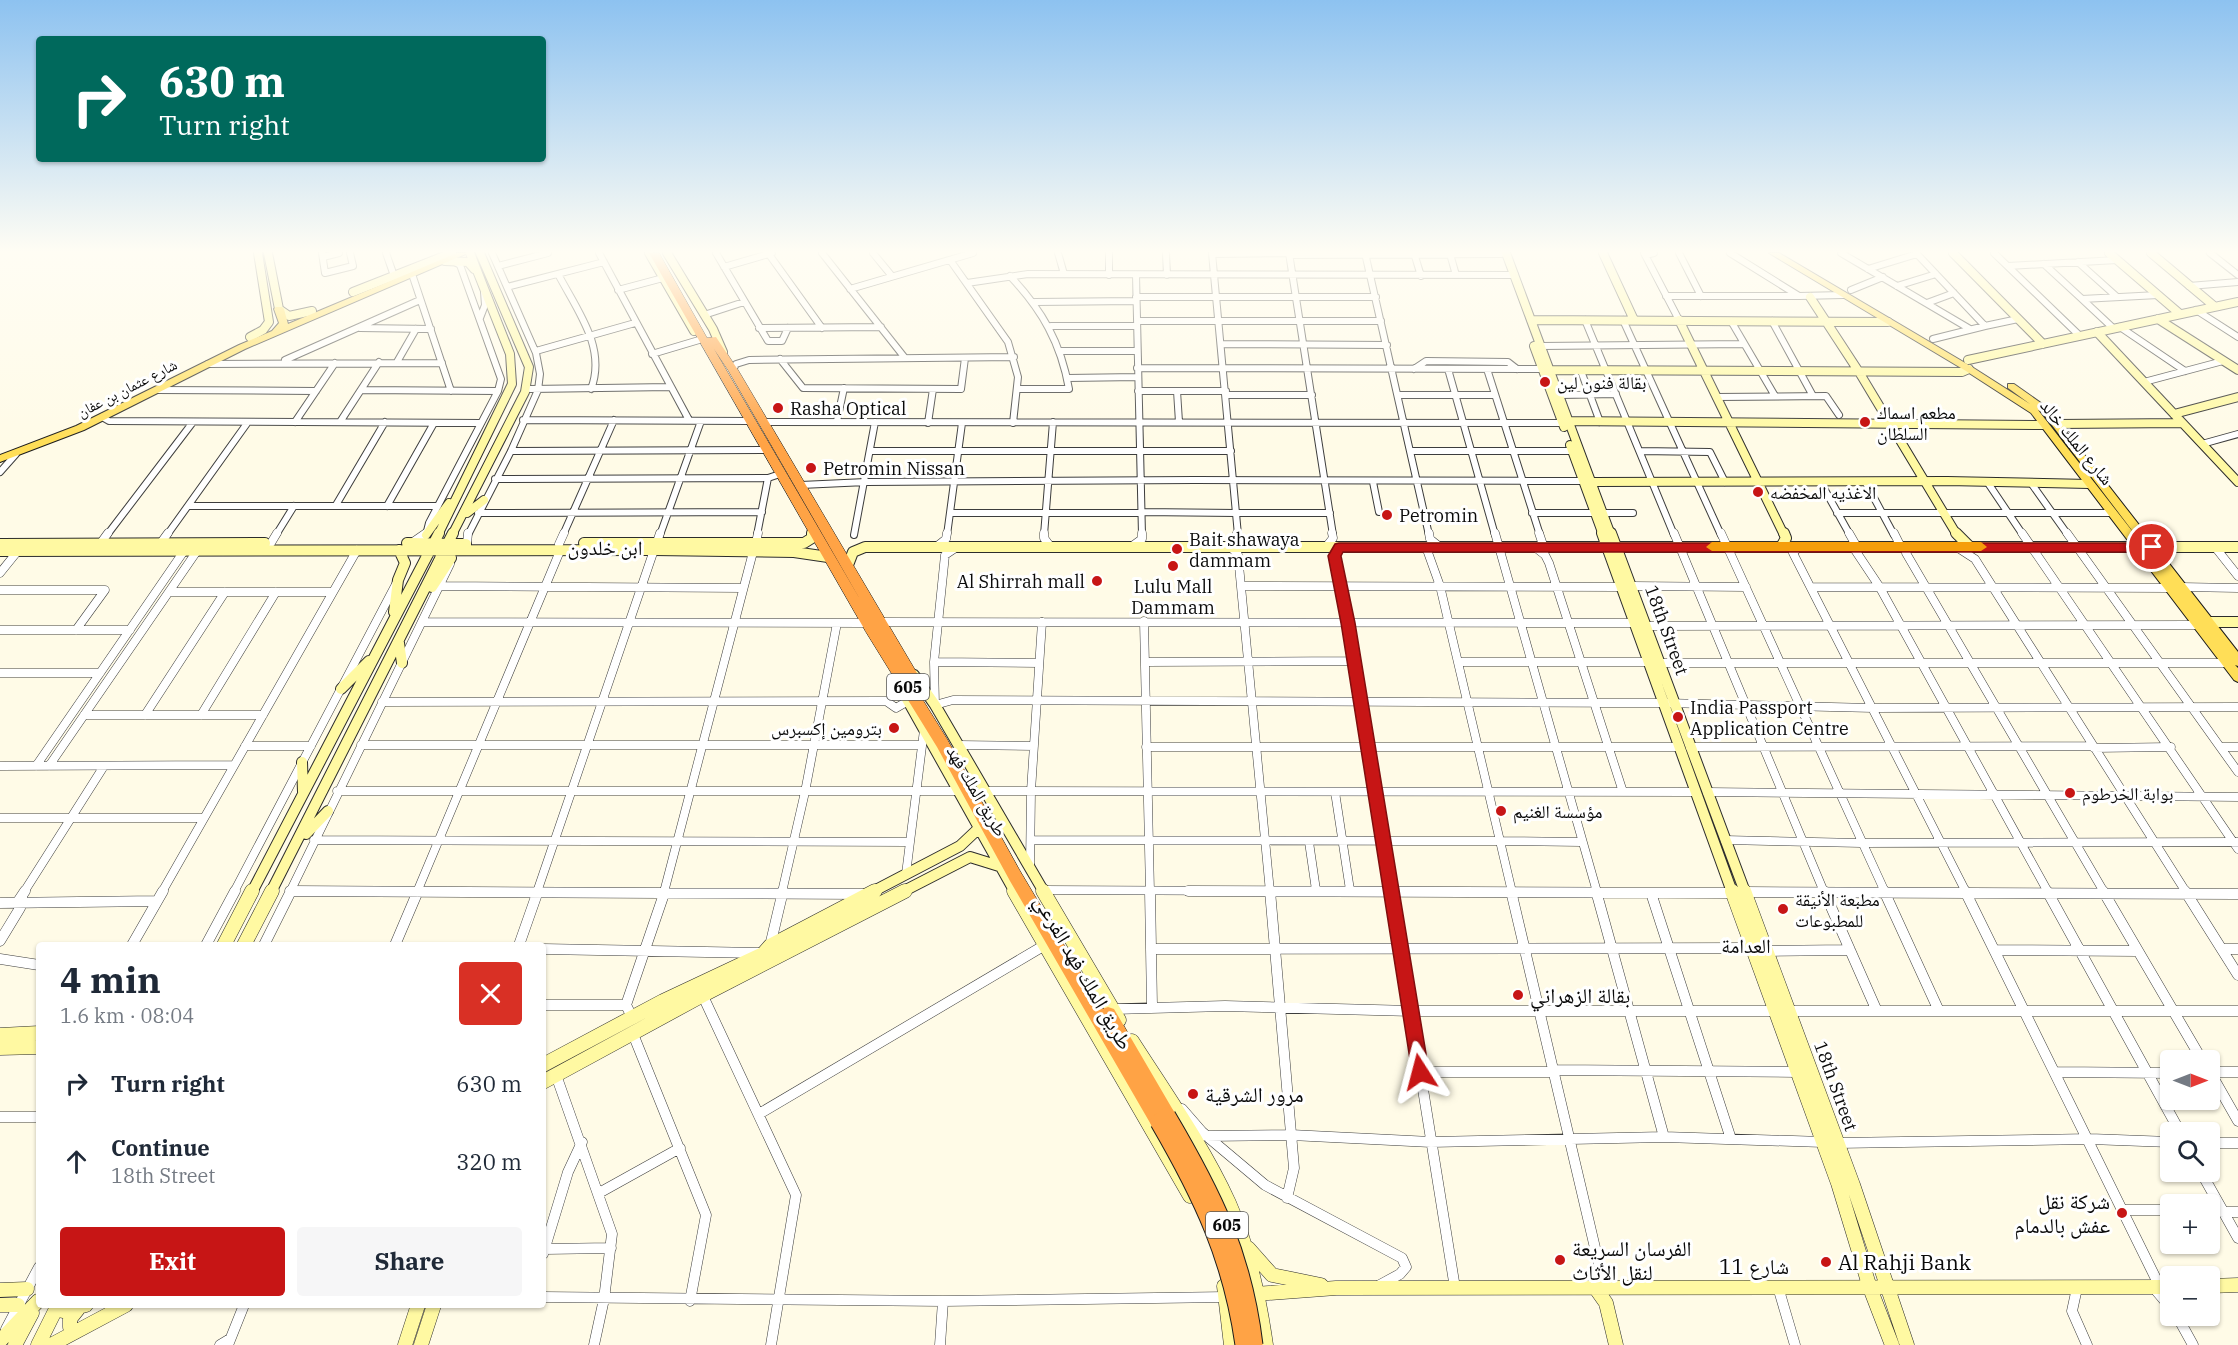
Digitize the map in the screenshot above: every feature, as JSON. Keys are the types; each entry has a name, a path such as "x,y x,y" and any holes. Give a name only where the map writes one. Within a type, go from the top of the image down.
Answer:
{"highway":[{"name":"طريق الملك فهد","path":"693,316 721,362 733,370 801,485 848,565 873,625 905,663 921,696 1167,1114 1225,1219 1246,1284 1254,1345"},
{"name":"طريق الملك فهد","path":"697,316 710,337 749,421 766,450 774,476 812,528 828,557 873,625 1015,876 1167,1114 1221,1239 1235,1286 1244,1345"}],"main road":[{"path":"270,335 284,323 281,316"},
{"name":"شارع عثمان بن عفان","path":"0,451 75,422 301,316"},
{"name":"شارع عثمان بن عفان","path":"9,456 102,417 208,364 315,316"},
{"name":"شارع الملك خالد","path":"1879,316 2032,399 2057,424 2152,547 2176,587 2234,662 2238,677"},
{"name":"شارع الملك خالد","path":"1890,316 1933,339 2034,411 2138,547 2176,587"},
{"path":"9,456 15,449 56,434 75,422"}],"street":[{"path":"250,338 267,326 268,316"},
{"path":"271,316 274,321 281,318 281,316"},
{"path":"281,362 385,316"},
{"path":"425,316 452,391"},
{"path":"226,942 432,548 510,391 513,376 510,354 494,316"},
{"path":"246,942 417,606 448,551 525,392 529,367 507,316"},
{"path":"512,328 518,316"},
{"path":"465,547 468,530 511,451 538,390 540,374 536,351 520,316"},
{"path":"579,316 589,336 597,372 591,388"},
{"path":"631,316 688,420"},
{"path":"685,316 699,340 721,362"},
{"path":"704,316 721,362"},
{"path":"752,316 770,343 782,341 788,328"},
{"path":"814,316 822,328"},
{"path":"872,316 905,358"},
{"path":"990,316 1008,342 1014,357 1018,389 1013,423"},
{"path":"1018,389 1069,390 1061,351 1044,316"},
{"path":"1131,547 1142,539 1137,316"},
{"path":"1218,316 1238,539 1246,547"},
{"path":"1299,316 1333,537 1326,547"},
{"path":"1381,316 1430,539 1440,547"},
{"path":"1527,316 1547,370 1560,394 1572,451 1587,481"},
{"path":"1530,316 1541,346 1558,412 1566,423 1739,892 1753,948 1823,1142 1870,1288 1892,1345"},
{"path":"1632,316 1634,320"},
{"path":"1677,316 1786,538 1781,547"},
{"path":"1823,316 1960,540 1970,547"},
{"path":"1948,316 1970,329"},
{"path":"1975,316 1985,326"},
{"path":"2015,316 2043,344"},
{"path":"2059,316 2080,336"},
{"path":"2102,316 2116,328 2185,371"},
{"path":"1137,368 1962,372 1969,364 2043,344 2172,316"},
{"path":"2206,316 2236,334"},
{"path":"426,535 429,523 498,391 501,379 480,318"},
{"path":"1933,339 2018,319"},
{"path":"2158,319 2238,370"},
{"path":"1051,326 1219,320 1382,321"},
{"path":"1532,320 1888,322"},
{"path":"1585,320 1784,792 1802,842 1876,1009"},
{"path":"1623,320 1746,587 1816,746 1940,1011"},
{"path":"1731,321 1774,396"},
{"path":"1772,321 1813,396"},
{"path":"536,351 635,323"},
{"path":"759,328 881,327"},
{"path":"358,328 430,330"},
{"path":"396,362 416,329"},
{"path":"2097,332 2202,444 2233,471 2238,482"},
{"path":"652,354 699,340"},
{"path":"1221,344 1387,345"},
{"path":"1541,346 1744,344"},
{"path":"1061,351 1137,351"},
{"path":"733,370 736,364 749,360 1014,357"},
{"path":"780,359 803,388 961,389 965,358"},
{"path":"1414,369 1426,361 1508,362 1517,369"},
{"path":"2144,382 2223,361"},
{"path":"340,422 379,362"},
{"path":"295,422 335,363"},
{"path":"208,364 442,363"},
{"path":"1448,369 1566,792 1597,892 1664,1137"},
{"path":"1487,369 1523,482 1540,548 1545,555 1568,622 1623,792"},
{"path":"1581,371 1600,422"},
{"path":"1067,378 1138,377"},
{"path":"528,378 532,403"},
{"path":"530,389 670,387"},
{"path":"837,421 844,388"},
{"path":"928,423 933,389"},
{"path":"157,390 316,391"},
{"path":"361,390 498,391"},
{"path":"1138,391 1312,395"},
{"path":"1177,391 1179,422"},
{"path":"1560,394 1616,394"},
{"path":"1398,395 1495,395"},
{"path":"1716,397 1826,396 1839,415"},
{"path":"2174,414 2238,397"},
{"path":"102,417 110,421 482,423"},
{"path":"524,420 749,421"},
{"path":"397,942 546,586 573,513 614,420"},
{"path":"520,942 701,421"},
{"path":"764,423 1316,421 2044,425"},
{"path":"100,544 193,422"},
{"path":"160,543 248,422"},
{"path":"336,505 385,422"},
{"path":"854,535 866,482 875,422"},
{"path":"1050,546 1044,538 1053,422"},
{"path":"387,506 434,423"},
{"path":"936,547 946,538 962,423"},
{"path":"2057,424 2182,423"},
{"path":"475,461 476,433"},
{"path":"2202,444 2238,434"},
{"path":"511,451 766,450"},
{"path":"871,452 1231,451"},
{"path":"1411,451 1572,451"},
{"path":"1640,451 1710,452 1725,483"},
{"path":"0,472 9,456"},
{"path":"495,478 774,476 762,512 755,547 664,894 645,950 629,1011"},
{"path":"801,485 866,482 1048,481 2089,484"},
{"path":"1372,482 1378,512"},
{"path":"1821,483 2174,1122"},
{"path":"1866,483 2196,1050"},
{"path":"1988,483 2236,844"},
{"path":"2031,483 2238,772"},
{"path":"410,543 426,535 464,484"},
{"path":"464,515 484,500"},
{"path":"188,506 438,506"},
{"path":"271,543 294,506"},
{"path":"478,513 762,512"},
{"path":"950,513 1330,513"},
{"path":"1532,513 1633,513"},
{"path":"1837,513 2112,513"},
{"path":"795,548 810,540 812,528"},
{"path":"0,544 410,543 448,551 465,547 755,547 795,548 828,557"},
{"path":"848,565 850,555 860,547 2238,547"},
{"path":"958,547 945,555 934,662 935,705 949,700 1669,703 1873,708 2238,707"},
{"path":"1231,547 1238,555 1242,586 1266,842 1294,1168 1287,1198"},
{"path":"1339,547 1335,556 1348,623 1455,1288"},
{"path":"1426,547 1440,586 1449,623 1569,1139 1599,1286 1606,1303 1616,1345"},
{"path":"1799,547 1793,553 1968,895 2160,1285"},
{"path":"1956,547 1975,559 2238,975"},
{"path":"2215,547 2238,576"},
{"path":"0,551 191,553 432,548"},
{"path":"134,942 357,550"},
{"path":"208,942 398,580 405,563 399,550"},
{"path":"265,942 337,791 441,586 448,551"},
{"path":"0,573 17,552"},
{"path":"36,766 170,572 191,553"},
{"path":"49,766 169,592 191,553"},
{"path":"389,629 398,593 398,580"},
{"path":"441,586 743,588"},
{"path":"1242,586 1746,587"},
{"path":"1811,587 2238,588"},
{"path":"0,590 105,590 76,630"},
{"path":"169,592 332,592"},
{"path":"145,715 225,592"},
{"path":"201,715 276,592"},
{"path":"422,622 873,625 938,620 1568,622 1714,626 2085,626 2238,622"},
{"path":"1144,621 1152,1006"},
{"path":"1030,868 1031,791 1042,622"},
{"path":"767,950 783,892 805,792 837,623"},
{"name":"طريق الملك فهد الفرعي","path":"873,625 908,701 978,828 1189,1194 1213,1247 1226,1298 1231,1345"},
{"path":"0,630 130,630"},
{"path":"399,643 402,663"},
{"path":"341,689 376,654"},
{"path":"1145,662 1354,660"},
{"path":"934,662 1039,663"},
{"path":"1458,662 2234,662"},
{"name":"طريق الملك فهد الفرعي","path":"905,663 935,705 1113,1009 1167,1114 1227,1200 1244,1242 1257,1293 1266,1345"},
{"path":"0,673 100,673"},
{"path":"382,702 886,701 896,708 908,701"},
{"path":"84,715 263,715"},
{"path":"906,874 924,728"},
{"path":"361,745 588,747 922,745"},
{"path":"245,746 311,746"},
{"path":"959,746 1034,746"},
{"path":"1146,747 2170,747"},
{"path":"2220,747 2238,747"},
{"path":"302,762 303,794"},
{"path":"0,766 234,765"},
{"path":"17,903 104,766"},
{"path":"337,791 805,792 915,790 959,792"},
{"path":"986,791 1784,792 2238,797"},
{"path":"1335,792 1350,890"},
{"name":"18th Street","path":"1702,792 1725,840 1739,892 1766,951 1789,1011 1907,1345"},
{"path":"297,843 328,811"},
{"path":"1,820 72,817 204,818"},
{"path":"546,1080 633,1034 700,989 767,950 867,894 960,846 978,828"},
{"path":"314,840 909,842"},
{"path":"1031,840 1581,842"},
{"path":"1725,840 1861,843 1940,841 2236,844"},
{"path":"1309,842 1316,890"},
{"path":"960,846 970,846 972,853 970,858"},
{"path":"546,1063 629,1011 700,989 970,858 989,861 1000,866"},
{"path":"1043,890 1826,892 1968,895 2238,894"},
{"path":"290,891 867,894"},
{"path":"1651,893 1731,1139"},
{"path":"0,903 157,901"},
{"path":"0,941 20,908 17,903"},
{"path":"759,1114 1044,945"},
{"path":"1151,949 1753,948"},
{"path":"546,949 767,950"},
{"path":"2222,949 2238,949"},
{"path":"1766,951 1850,950"},
{"path":"1995,950 2138,951"},
{"path":"0,959 36,965"},
{"path":"700,989 796,1195 771,1345"},
{"path":"546,1005 629,1011"},
{"path":"1113,1009 1152,1006 1280,1006 1410,1011 1776,1011"},
{"path":"1789,1011 1876,1009 2027,1013 2112,1010 2238,1011"},
{"path":"0,1035 36,1033"},
{"path":"633,1034 706,1215 690,1300"},
{"path":"0,1048 36,1047"},
{"path":"1420,1072 1798,1072"},
{"path":"2056,1072 2160,1073"},
{"path":"2238,1072 2210,1072 2238,1121"},
{"path":"556,1075 582,1142 612,1234 604,1299 594,1345"},
{"path":"1167,1114 1183,1109 1206,1136 1265,1185 1402,1258 1406,1267 1400,1274 1374,1288"},
{"path":"0,1117 36,1117"},
{"path":"1206,1136 1291,1135 1431,1142 1664,1137 1823,1142"},
{"path":"1837,1143 2090,1139 2160,1142"},
{"path":"546,1245 568,1172 582,1142"},
{"path":"2220,1143 2238,1143"},
{"path":"599,1193 680,1148"},
{"path":"2207,1182 2238,1238"},
{"path":"2124,1210 2160,1210"},
{"path":"2220,1211 2238,1212"},
{"name":"شارع 11","path":"1244,1242 1272,1275 1336,1288"},
{"path":"546,1252 612,1248"},
{"path":"2220,1286 2238,1285"},
{"path":"1778,1287 1796,1345"},
{"name":"شارع 11","path":"1226,1298 1257,1293 1336,1288 2160,1287"},
{"path":"2076,1288 2072,1311 2087,1345"},
{"path":"0,1290 35,1297"},
{"path":"0,1305 18,1305 35,1297"},
{"path":"0,1340 35,1297"},
{"path":"15,1345 35,1297"},
{"path":"546,1298 943,1301 1226,1298"},
{"path":"940,1345 943,1301"},
{"path":"0,1340 18,1305"},
{"path":"38,1345 56,1308"},
{"path":"60,1308 63,1311 77,1308"},
{"path":"77,1331 70,1327 70,1319 81,1308"},
{"path":"51,1345 120,1308"},
{"path":"220,1345 229,1342 243,1308"},
{"path":"405,1345 417,1308"},
{"path":"427,1326 428,1308"},
{"path":"421,1345 433,1308"},
{"path":"2183,1326 2193,1345"}],"slow traffic":[{"path":"1712,547 1981,547"}],"place":[{"name":"بقالة فنون لين","path":"1545,382"},
{"name":"Rasha Optical","path":"778,408"},
{"name":"مطعم اسماك السلطان","path":"1865,422"},
{"name":"Petromin Nissan","path":"811,468"},
{"name":"الاغذيه المخفضه","path":"1758,492"},
{"name":"Petromin","path":"1387,515"},
{"name":"Bait shawaya dammam","path":"1177,549"},
{"name":"Lulu Mall Dammam","path":"1173,566"},
{"name":"Al Shirrah mall","path":"1097,581"},
{"name":"India Passport Application Centre","path":"1678,717"},
{"name":"بترومين إكسبرس","path":"894,728"},
{"name":"بوابة الخرطوم","path":"2070,793"},
{"name":"مؤسسة الغنيم","path":"1501,811"},
{"name":"مطبعة الأنيقة للمطبوعات","path":"1783,909"},
{"name":"بقالة الزهراني","path":"1518,995"},
{"name":"مرور الشرقية","path":"1193,1094"},
{"name":"شركة نقل عفش بالدمام","path":"2122,1213"},
{"name":"الفرسان السريعة لنقل الأثاث","path":"1560,1260"},
{"name":"Al Rahji Bank","path":"1826,1262"}],"district":[{"name":"ابن خلدون","path":"605,547"},
{"name":"العدامة","path":"1746,945"}],"route":[{"path":"1420,1072 1348,623 1335,556 1339,547 2152,547"}]}
